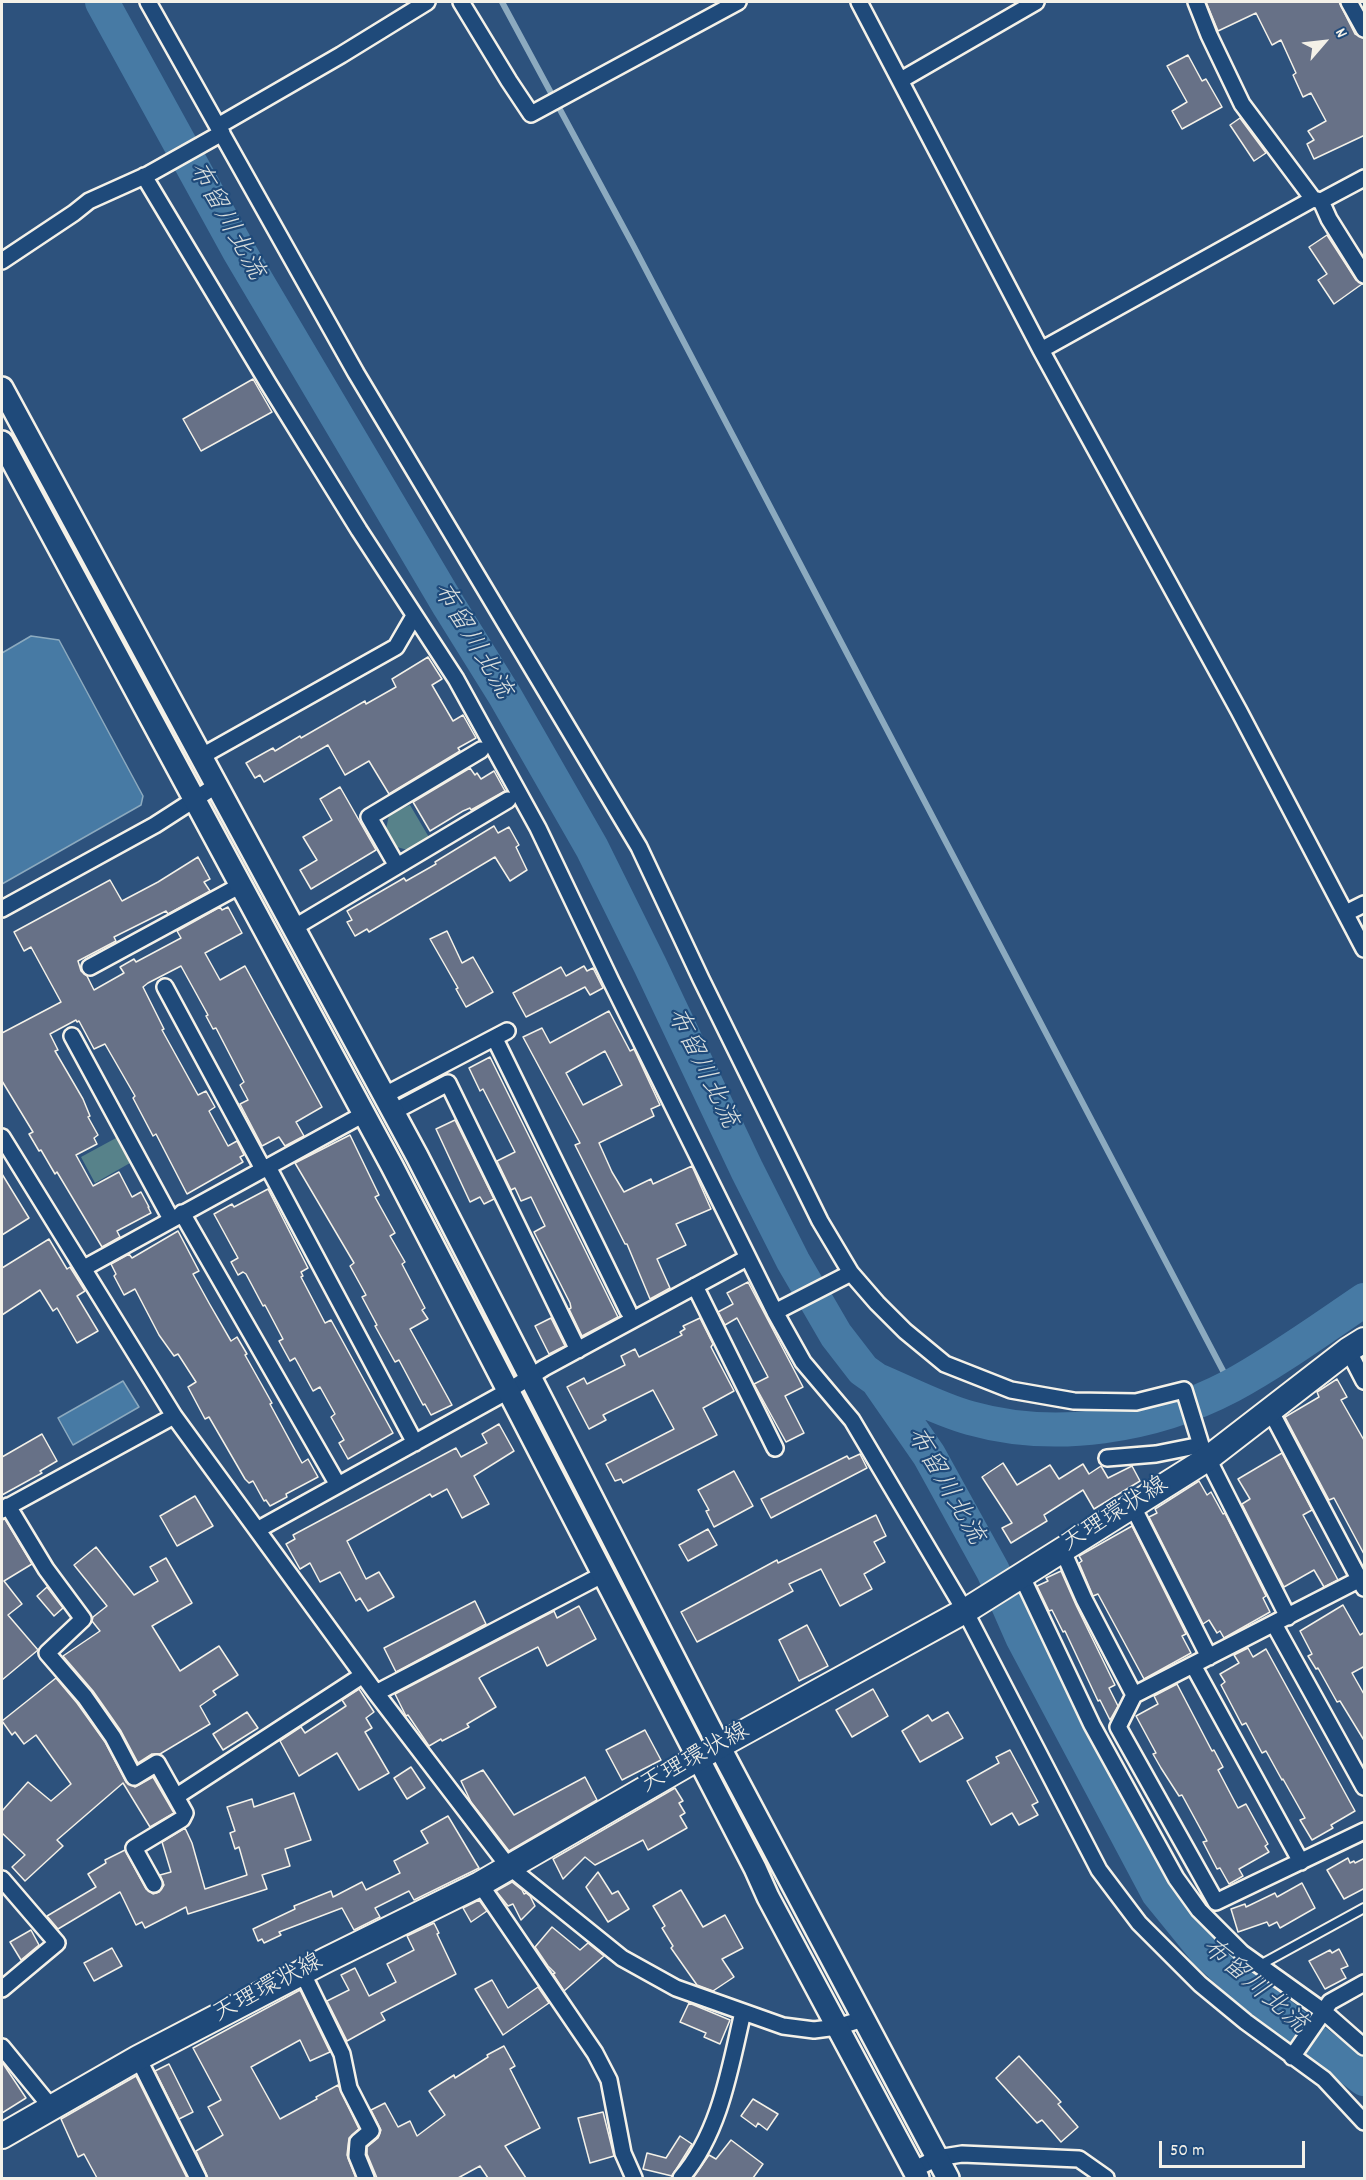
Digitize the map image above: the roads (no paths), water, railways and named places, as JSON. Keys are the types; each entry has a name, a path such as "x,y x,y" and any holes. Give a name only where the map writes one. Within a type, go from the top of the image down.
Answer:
{"main road":[{"name":"天理環状線","path":"2,2136 138,2058 302,1972 480,1884 719,1746 968,1609 1132,1505 1202,1447 1270,1410 1356,1345"}],"street":[{"path":"148,2 218,132 356,374 639,847 701,979 848,1274 904,1331 945,1364 1011,1390 1074,1401 1136,1402 1184,1390 1202,1447 1288,1617"},
{"path":"2,261 89,201 147,175 427,2"},
{"path":"461,2 531,114 738,2"},
{"path":"860,2 1041,350 1239,711 1365,949"},
{"path":"901,80 1036,2"},
{"path":"1196,2 1242,104 1317,200 1365,275"},
{"path":"1349,2 1365,29"},
{"path":"147,175 268,383 456,679 538,828 747,1258 803,1362 852,1420 968,1609 1099,1870 1139,1923 1200,1984 1246,2022 1294,2054 1324,2079 1365,2122"},
{"path":"1041,350 1317,200 1365,178"},
{"path":"2,388 389,1103 719,1746 948,2178"},
{"path":"2,442 364,1114 768,1897 915,2174 937,2158 962,2154 1079,2158 1107,2178"},
{"path":"202,756 396,647 414,616"},
{"path":"397,867 369,817 481,750"},
{"path":"2,909 155,825 217,785"},
{"path":"295,927 508,800"},
{"path":"90,967 241,885"},
{"path":"1346,913 1365,904"},
{"path":"165,987 415,1443"},
{"path":"389,1103 501,1035 628,1311"},
{"path":"72,1036 339,1485"},
{"path":"389,1103 448,1083 578,1350"},
{"path":"84,1268 364,1114"},
{"path":"2,1137 174,1416 376,1693 508,1866 622,1958 676,1988 783,2026 814,2030 837,2027 863,2019"},
{"path":"257,1530 508,1391 530,1376 747,1258"},
{"path":"777,1311 848,1274"},
{"path":"695,1286 775,1448"},
{"path":"1356,1345 1365,1381"},
{"path":"1270,1410 1363,1581 1134,1695 1118,1727 1216,1902 1365,1831"},
{"path":"154,1884 134,1848 182,1819 185,1813 157,1763 134,1777 113,1737 84,1697 47,1653 83,1619 5,1508 174,1416"},
{"path":"1107,1458 1202,1447"},
{"path":"1132,1505 1209,1658"},
{"path":"1062,1549 1084,1599 1134,1695"},
{"path":"376,1693 602,1575"},
{"path":"1017,1580 1092,1725 1176,1878 1199,1910 1242,1953 1260,1965 1320,2015 1365,2047"},
{"path":"1274,1624 1365,1787"},
{"path":"1193,1665 1301,1862"},
{"path":"177,1796 363,1675"},
{"path":"2,1879 57,1943 2,1989"},
{"path":"480,1884 600,2062 609,2080 623,2153 634,2178"},
{"path":"302,1972 342,2054 349,2088 372,2132 358,2142 357,2156 366,2178"},
{"path":"1294,2054 1330,2001 1365,1983"},
{"path":"681,2178 700,2151 714,2120 729,2074 743,2012"},
{"path":"2,2047 51,2107"},
{"path":"138,2058 198,2178"}],"lane":[{"path":"1260,1965 1365,1908"}],"water":[{"path":"31,636 59,640 143,796 141,805 2,884 2,653"},
{"path":"123,1381 139,1407 73,1445 58,1418"}],"waterway":[{"name":"布留川北流","path":"102,2 239,251 449,606 505,696 592,848 793,1261 836,1335 863,1370 877,1380 929,1455 993,1571 1022,1637 1158,1893 1206,1952 1241,1984 1364,2079"},
{"path":"502,2 633,245 1231,1386"},
{"path":"877,1380 947,1410 1002,1425 1036,1429 1103,1426 1169,1412 1231,1386 1364,1300"}]}
